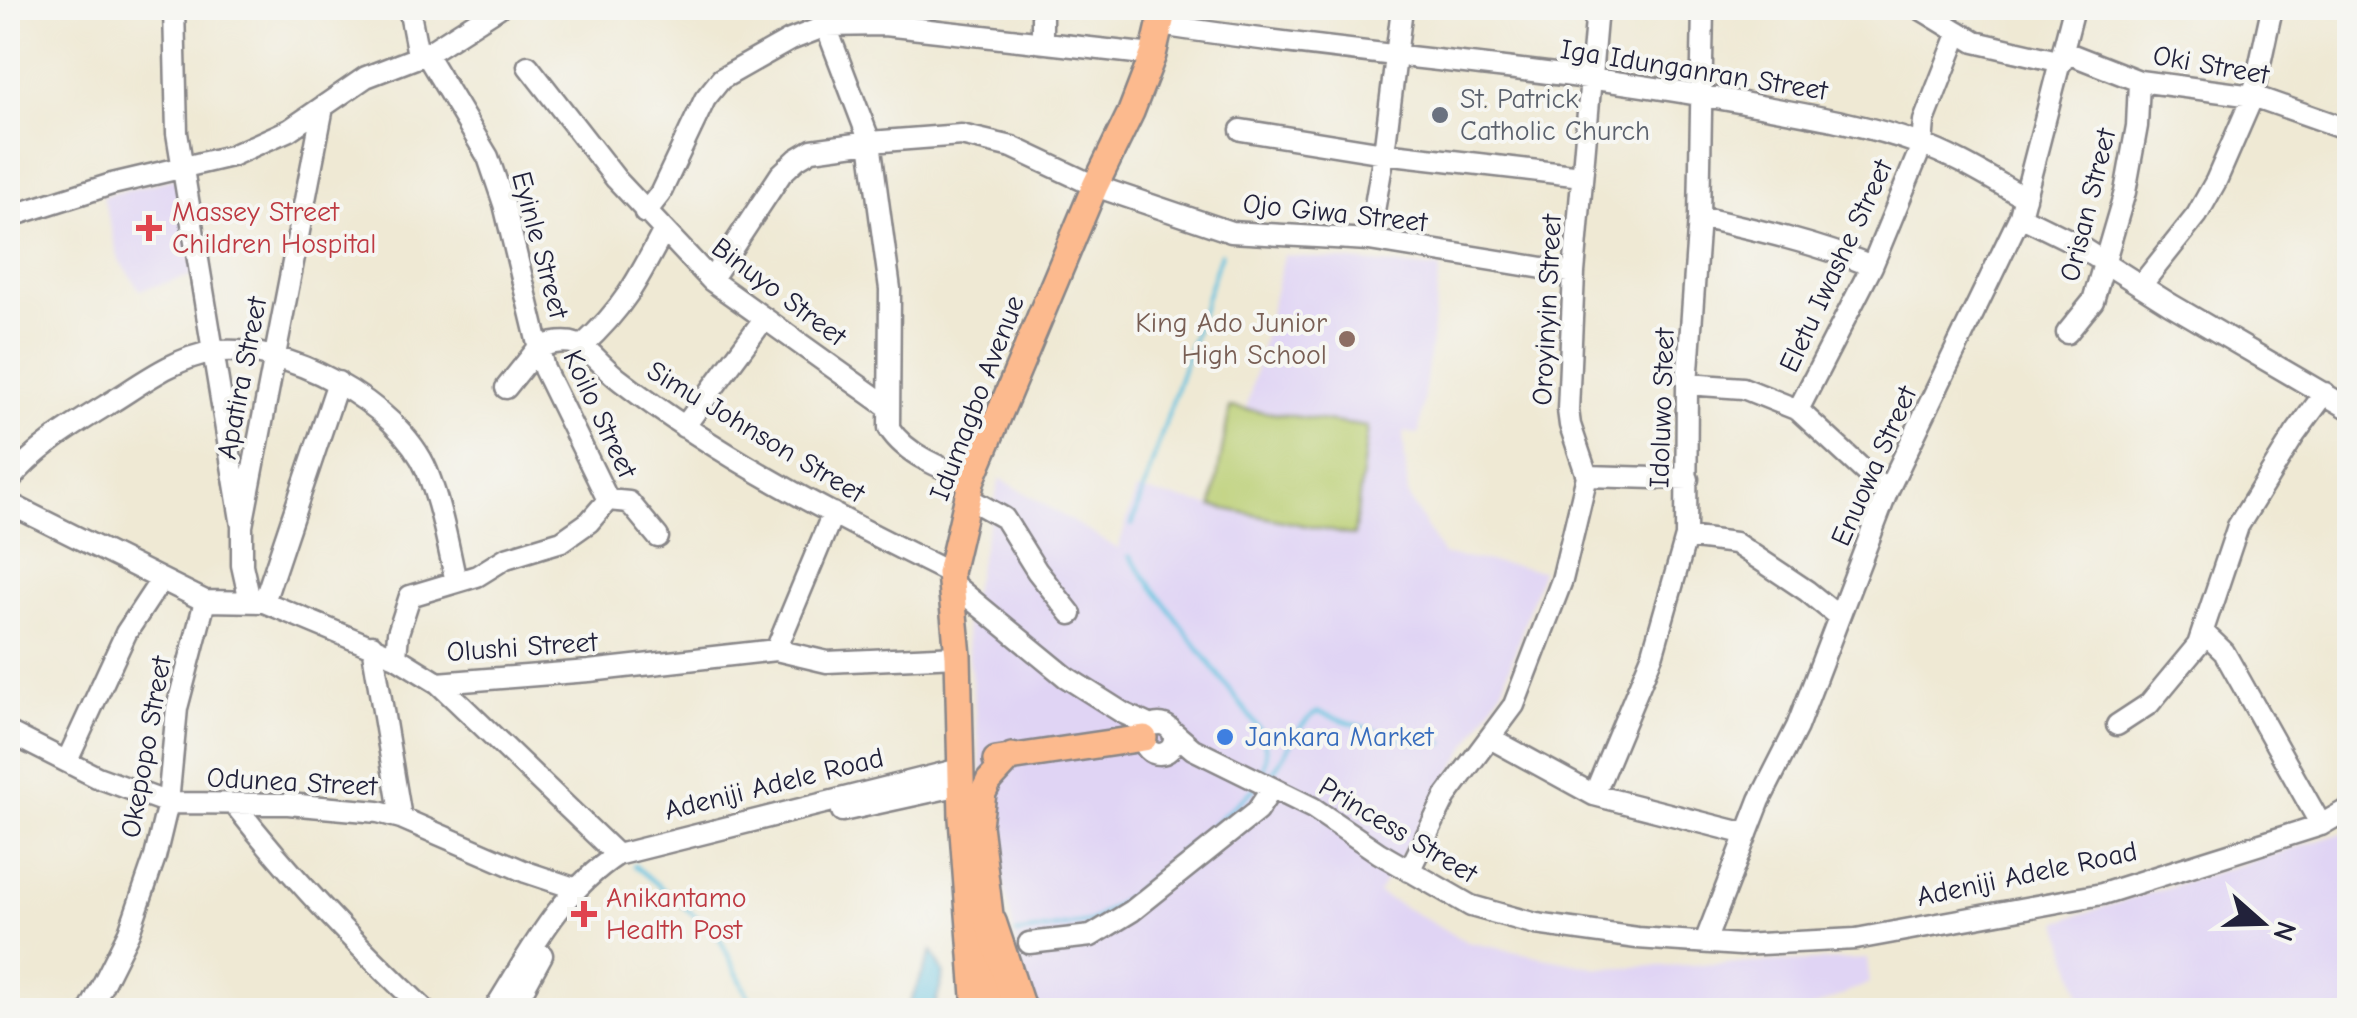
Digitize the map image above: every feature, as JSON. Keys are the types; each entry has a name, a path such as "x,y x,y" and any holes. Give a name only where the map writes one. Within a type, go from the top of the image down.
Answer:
{"highway":[{"path":"991,923 995,1009"}],"main road":[{"name":"Idumagbo Avenue","path":"995,1009 960,777 958,656 950,577 970,489 1095,186 1131,112 1154,54 1163,16"},
{"name":"Adeniji Adele Road","path":"960,777 1012,756 1159,736"},
{"path":"991,923 981,806 989,780 1012,756"}],"street":[{"path":"174,8 174,98 183,168 242,526"},
{"path":"409,8 422,54"},
{"path":"8,217 112,184 230,156 289,130 366,77 422,54 498,8"},
{"path":"1042,8 1042,43"},
{"path":"1369,240 1402,8"},
{"name":"Oroyinyin Street","path":"1587,476 1568,410 1574,273 1597,8"},
{"name":"Idoluwo Steet","path":"1594,795 1653,652 1686,537 1687,384 1699,217 1703,8"},
{"name":"Oki Street","path":"1919,8 1974,42 2063,57 2139,81 2253,96 2350,130"},
{"name":"Enuowa Street","path":"1704,942 1746,834 1797,727 1887,492 2023,207 2074,8"},
{"path":"2142,284 2197,215 2216,180 2253,96 2272,8"},
{"name":"Iga Idunganran Street","path":"1163,16 1246,38 1702,96 1873,128 1922,144 2170,304 2350,409"},
{"path":"822,17 870,142 890,288 890,428 900,445 970,489 1004,518 1071,614"},
{"path":"645,213 660,194 705,98 722,79 822,17 1154,54"},
{"name":"Eletu Iwashe Street","path":"1798,410 1872,266 1922,144 1924,121 1959,32"},
{"name":"Eyinle Street","path":"422,54 488,157 504,204 538,347"},
{"name":"Binuyo Street","path":"528,66 645,213 711,280 887,406"},
{"name":"Orisan Street","path":"2067,333 2093,301 2125,192 2137,126 2139,81"},
{"name":"Apatira Street","path":"257,602 242,565 242,526 324,107"},
{"path":"1242,130 1384,153 1582,176"},
{"name":"Ojo Giwa Street","path":"711,280 781,174 797,158 812,150 961,135 1012,147 1095,186 1230,232 1369,240 1574,273"},
{"path":"1699,217 1834,250 1872,266"},
{"path":"506,388 538,347 560,340 582,346 612,319 663,232"},
{"path":"684,427 764,319"},
{"name":"Simu Johnson Street","path":"582,346 603,367 684,427 950,577"},
{"name":"Koilo Street","path":"538,347 544,369 608,500 628,502 658,537"},
{"path":"8,482 16,471 72,426 182,361 212,352 246,352 338,382 382,410 404,434 426,469 456,582"},
{"path":"257,602 338,382"},
{"path":"1687,384 1743,388 1798,410 1887,492"},
{"path":"2117,725 2149,704 2190,656 2204,633 2238,526 2295,434 2325,394"},
{"path":"1410,871 1446,796 1514,705 1562,580 1587,476 1688,480"},
{"path":"396,657 398,634 410,596 476,576 506,558 562,541 590,522 608,500"},
{"name":"Olushi Street","path":"8,502 205,601 257,602 372,645 438,683 776,650 827,662 958,656"},
{"path":"776,650 833,513"},
{"path":"1686,537 1735,543 1839,617"},
{"path":"950,577 1066,677 1159,736"},
{"path":"67,761 126,633 160,580"},
{"name":"Okepopo Street","path":"90,1010 144,894 168,803 177,708 205,601"},
{"path":"2204,633 2217,643 2237,674 2321,826"},
{"path":"372,645 401,818"},
{"path":"438,683 617,855"},
{"name":"Odunea Street","path":"8,732 97,776 168,803 288,804 378,812 574,888"},
{"name":"Princess Street","path":"1159,736 1313,808 1470,906 1536,924 1637,938 1704,942"},
{"path":"1490,738 1594,795 1746,834"},
{"name":"Adeniji Adele Road","path":"494,1010 550,919 574,888 617,855 960,777"},
{"name":"Adeniji Adele Road","path":"512,1010 578,897 624,865 960,777"},
{"path":"1029,944 1091,936 1132,911 1257,810 1272,790"},
{"path":"236,805 281,864 327,914 425,1010"},
{"name":"Adeniji Adele Road","path":"1704,942 1787,945 1856,939 2102,894 2321,826 2350,808"}],"shaded area":[{"name":"Massey Street Children Hospital","path":"177,178 194,275 140,290 119,260 103,196"},
{"name":"Jankara Market","path":"1284,255 1440,269 1419,434 1403,432 1408,496 1443,555 1542,570 1503,687 1378,893 1467,942 1599,968 1867,959 1870,983 1808,1010 1036,1010 1024,981 984,788 965,622 1000,478 1118,549 1136,490 1354,535 1368,427 1246,410"},
{"path":"2349,831 2349,1010 2085,1010 2059,921"}],"green space":[{"path":"1230,407 1368,427 1354,536 1212,506"}],"water":[{"path":"932,951 944,973 934,1010 907,1010"}],"waterway":[{"path":"1132,525 1221,253"},
{"path":"1129,556 1260,730 1266,752 1261,775"},
{"path":"1268,778 1303,724 1318,712 1406,741 1444,743"},
{"path":"1016,934 1090,922 1134,893 1255,788"},
{"path":"634,865 718,935 755,1010"}],"place":[{"name":"St. Patrick Catholic Church","path":"1440,115"},
{"name":"Massey Street Children Hospital","path":"149,228"},
{"name":"King Ado Junior High School","path":"1347,339"},
{"name":"Jankara Market","path":"1225,737"},
{"name":"Anikantamo Health Post","path":"584,914"}]}
